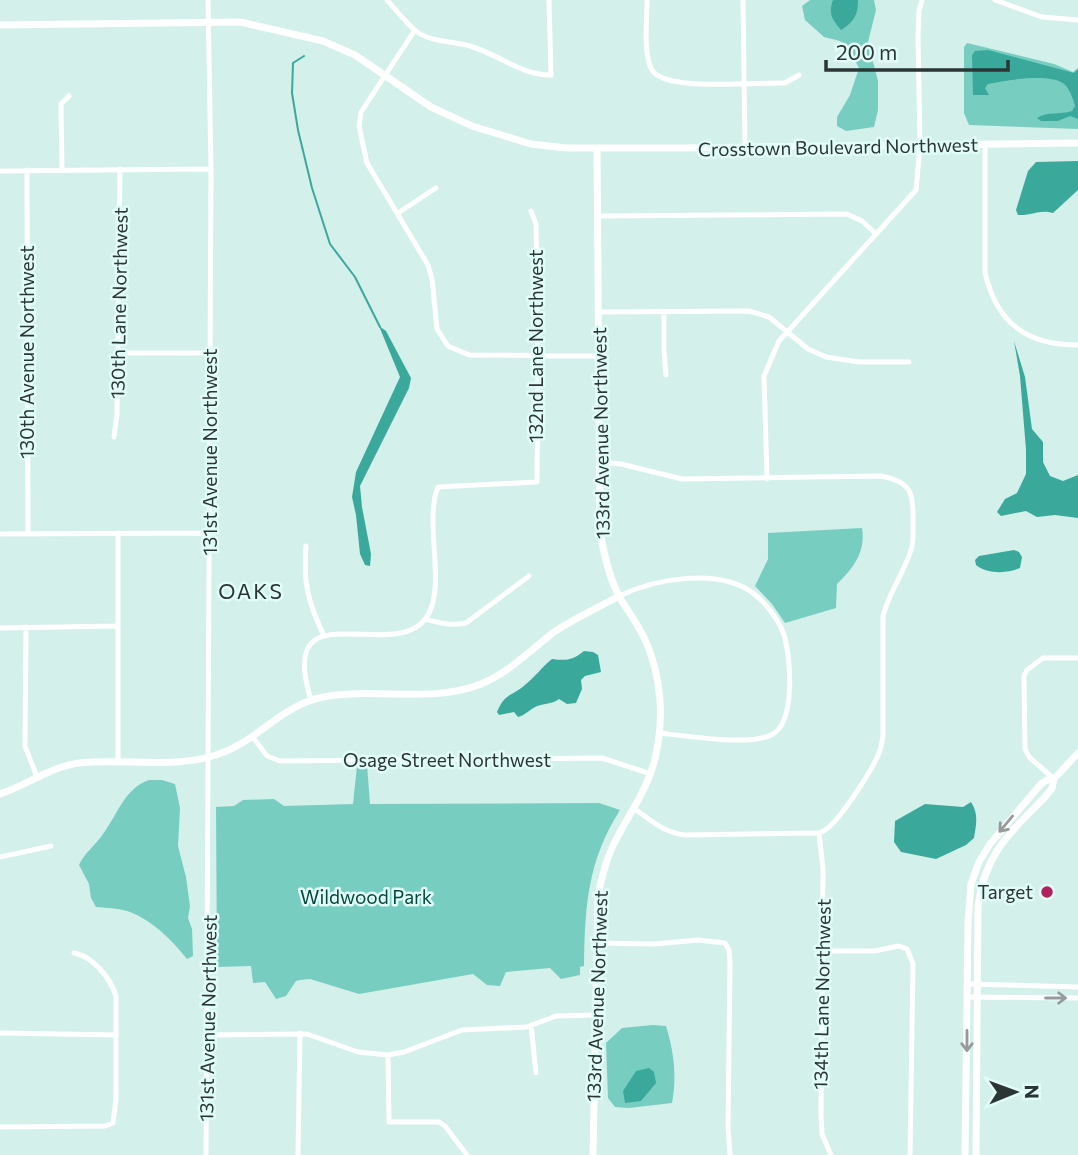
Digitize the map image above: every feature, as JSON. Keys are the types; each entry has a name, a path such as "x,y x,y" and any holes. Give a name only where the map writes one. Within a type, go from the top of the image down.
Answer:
{"street":[{"name":"131st Avenue Northwest","path":"206,1155 211,169 208,0"},
{"path":"387,0 415,30 432,38 470,46 528,72 551,75 549,0"},
{"path":"647,0 648,59 653,72 668,82 785,83 799,75"},
{"path":"743,0 745,148"},
{"path":"767,479 764,376 779,341 916,190 920,146 918,37 922,0"},
{"path":"995,0 1042,17 1078,20"},
{"name":"Crosstown Boulevard Northwest","path":"0,25 240,22 323,41 355,55 431,107 472,126 505,138 554,147 745,148 1078,143"},
{"path":"415,30 360,113 359,126 368,163 428,265 437,329 445,343 458,352 469,355 598,356"},
{"path":"62,170 61,104 69,96"},
{"path":"985,145 985,272 989,290 1011,324 1029,336 1045,342 1078,345"},
{"name":"133rd Avenue Northwest","path":"593,1155 598,896 604,870 617,838 635,809 651,774 660,733 658,683 653,663 643,634 619,596 607,563 600,531 597,148"},
{"name":"130th Lane Northwest","path":"114,437 117,415 120,169"},
{"path":"0,171 211,169"},
{"name":"130th Avenue Northwest","path":"27,170 28,534"},
{"path":"398,213 436,188"},
{"name":"132nd Lane Northwest","path":"425,619 432,608 434,597 433,514 438,487 537,482 536,224 531,211"},
{"path":"599,216 847,214 862,221 876,234"},
{"path":"598,312 749,311 769,317 808,349 840,361 909,362"},
{"path":"664,312 666,375"},
{"path":"118,353 210,353"},
{"path":"599,463 621,464 682,479 880,477 903,483 914,502 913,547 887,600 883,616 883,736 879,753 831,827 818,833 722,836 675,834 635,809"},
{"path":"118,533 118,762"},
{"path":"0,534 209,533"},
{"path":"306,546 304,575 309,602 324,636"},
{"path":"311,700 303,662 308,648 317,639 324,636 397,634 411,631 425,619 440,624 466,623 529,576"},
{"path":"0,794 68,765 209,757 231,750 290,709 311,700 334,695 446,692 481,684 506,670 558,630 640,586 686,578 720,580 751,592 778,623 784,636 788,663 788,711 779,730 764,738 715,738 660,733"},
{"path":"0,628 118,626"},
{"path":"26,627 25,746 37,776"},
{"path":"1054,779 1029,757 1025,749 1024,676 1032,664 1044,658 1078,658"},
{"name":"Osage Street Northwest","path":"252,736 267,756 280,761 602,758 651,774"},
{"path":"965,1155 968,997 973,984 981,885 988,865 1016,827 1052,788 1054,779 1078,753"},
{"path":"976,1155 977,997 973,984 968,923 971,884 979,862 990,844 1041,784 1054,779"},
{"name":"134th Lane Northwest","path":"818,833 823,869 821,1114 822,1134 830,1155"},
{"path":"0,857 51,846"},
{"path":"968,923 978,923"},
{"path":"597,943 653,944 698,940 725,943 729,950 730,964 730,1155"},
{"path":"823,951 874,951 898,946 907,949 910,956 913,964 910,1155"},
{"path":"0,1127 105,1126 113,1123 116,996 112,983 96,965 74,953"},
{"path":"973,984 1078,987"},
{"path":"968,997 1078,998"},
{"path":"208,1035 300,1033 326,1039 358,1052 388,1055 404,1052 462,1030 531,1025 556,1016 595,1015"},
{"path":"531,1025 536,1073"},
{"path":"0,1033 116,1035"},
{"path":"298,1155 300,1033"},
{"path":"388,1055 389,1122 439,1122 467,1155"}],"green space":[{"path":"810,0 874,0 876,10 868,42 878,81 878,110 874,127 846,131 837,126 837,117 850,95 859,68 849,49 840,41 824,37 805,20 802,6"},
{"path":"967,43 1054,64 1073,72 1078,68 1078,129 969,125 964,113 964,47"},
{"path":"862,528 862,545 857,559 837,584 836,608 785,623 755,586 768,559 768,533"},
{"name":"Wildwood Park","path":"367,765 370,804 599,803 620,810 609,829 594,867 587,904 584,966 580,967 580,975 561,979 550,968 506,972 500,986 487,985 473,974 359,994 310,979 296,981 286,996 276,999 265,982 253,983 251,966 217,967 216,807 234,806 243,800 274,799 284,806 353,804 357,766"},
{"path":"149,780 175,784 180,808 178,846 186,877 190,906 188,918 192,929 193,956 187,959 162,932 146,920 130,912 96,907 91,898 89,884 79,865 127,796 133,789"},
{"path":"666,1026 669,1036 674,1074 672,1103 615,1107 608,1098 606,1043 622,1028"}],"shaded area":[{"path":"833,0 858,0 854,18 841,30 832,16"},
{"path":"988,50 1074,73 1078,69 1078,119 1070,116 1058,121 1041,121 1037,118 1072,111 1075,106 1066,86 1054,80 1025,78 996,82 985,88 989,95 973,95 972,55 975,51"},
{"path":"1078,161 1078,190 1053,213 1018,215 1016,210 1028,171 1036,162"},
{"path":"379,326 386,331 411,378 409,388 360,486 371,554 370,566 365,565 360,554 352,497 356,472 400,377"},
{"path":"1014,341 1025,377 1032,429 1043,442 1043,462 1050,476 1063,481 1078,475 1078,518 1055,515 1037,517 1026,511 1001,516 997,512 1005,499 1017,493 1026,474 1020,376"},
{"path":"1014,550 1022,557 1020,568 997,572 976,565 975,560 979,556"},
{"path":"584,651 598,655 601,672 585,676 581,680 582,689 576,703 567,704 559,699 535,707 518,717 514,712 499,715 497,712 506,698 552,659 569,659"},
{"path":"971,802 976,824 974,838 966,845 936,859 901,852 894,842 895,821 925,804 963,807"},
{"path":"649,1068 654,1072 656,1083 641,1101 625,1103 623,1091 636,1071"}],"waterway":[{"path":"304,56 293,63 292,93 312,188 330,244 355,277 380,327"}],"place":[{"name":"Target","path":"1047,892"}],"district":[{"name":"OAKS","path":"251,592"}]}
